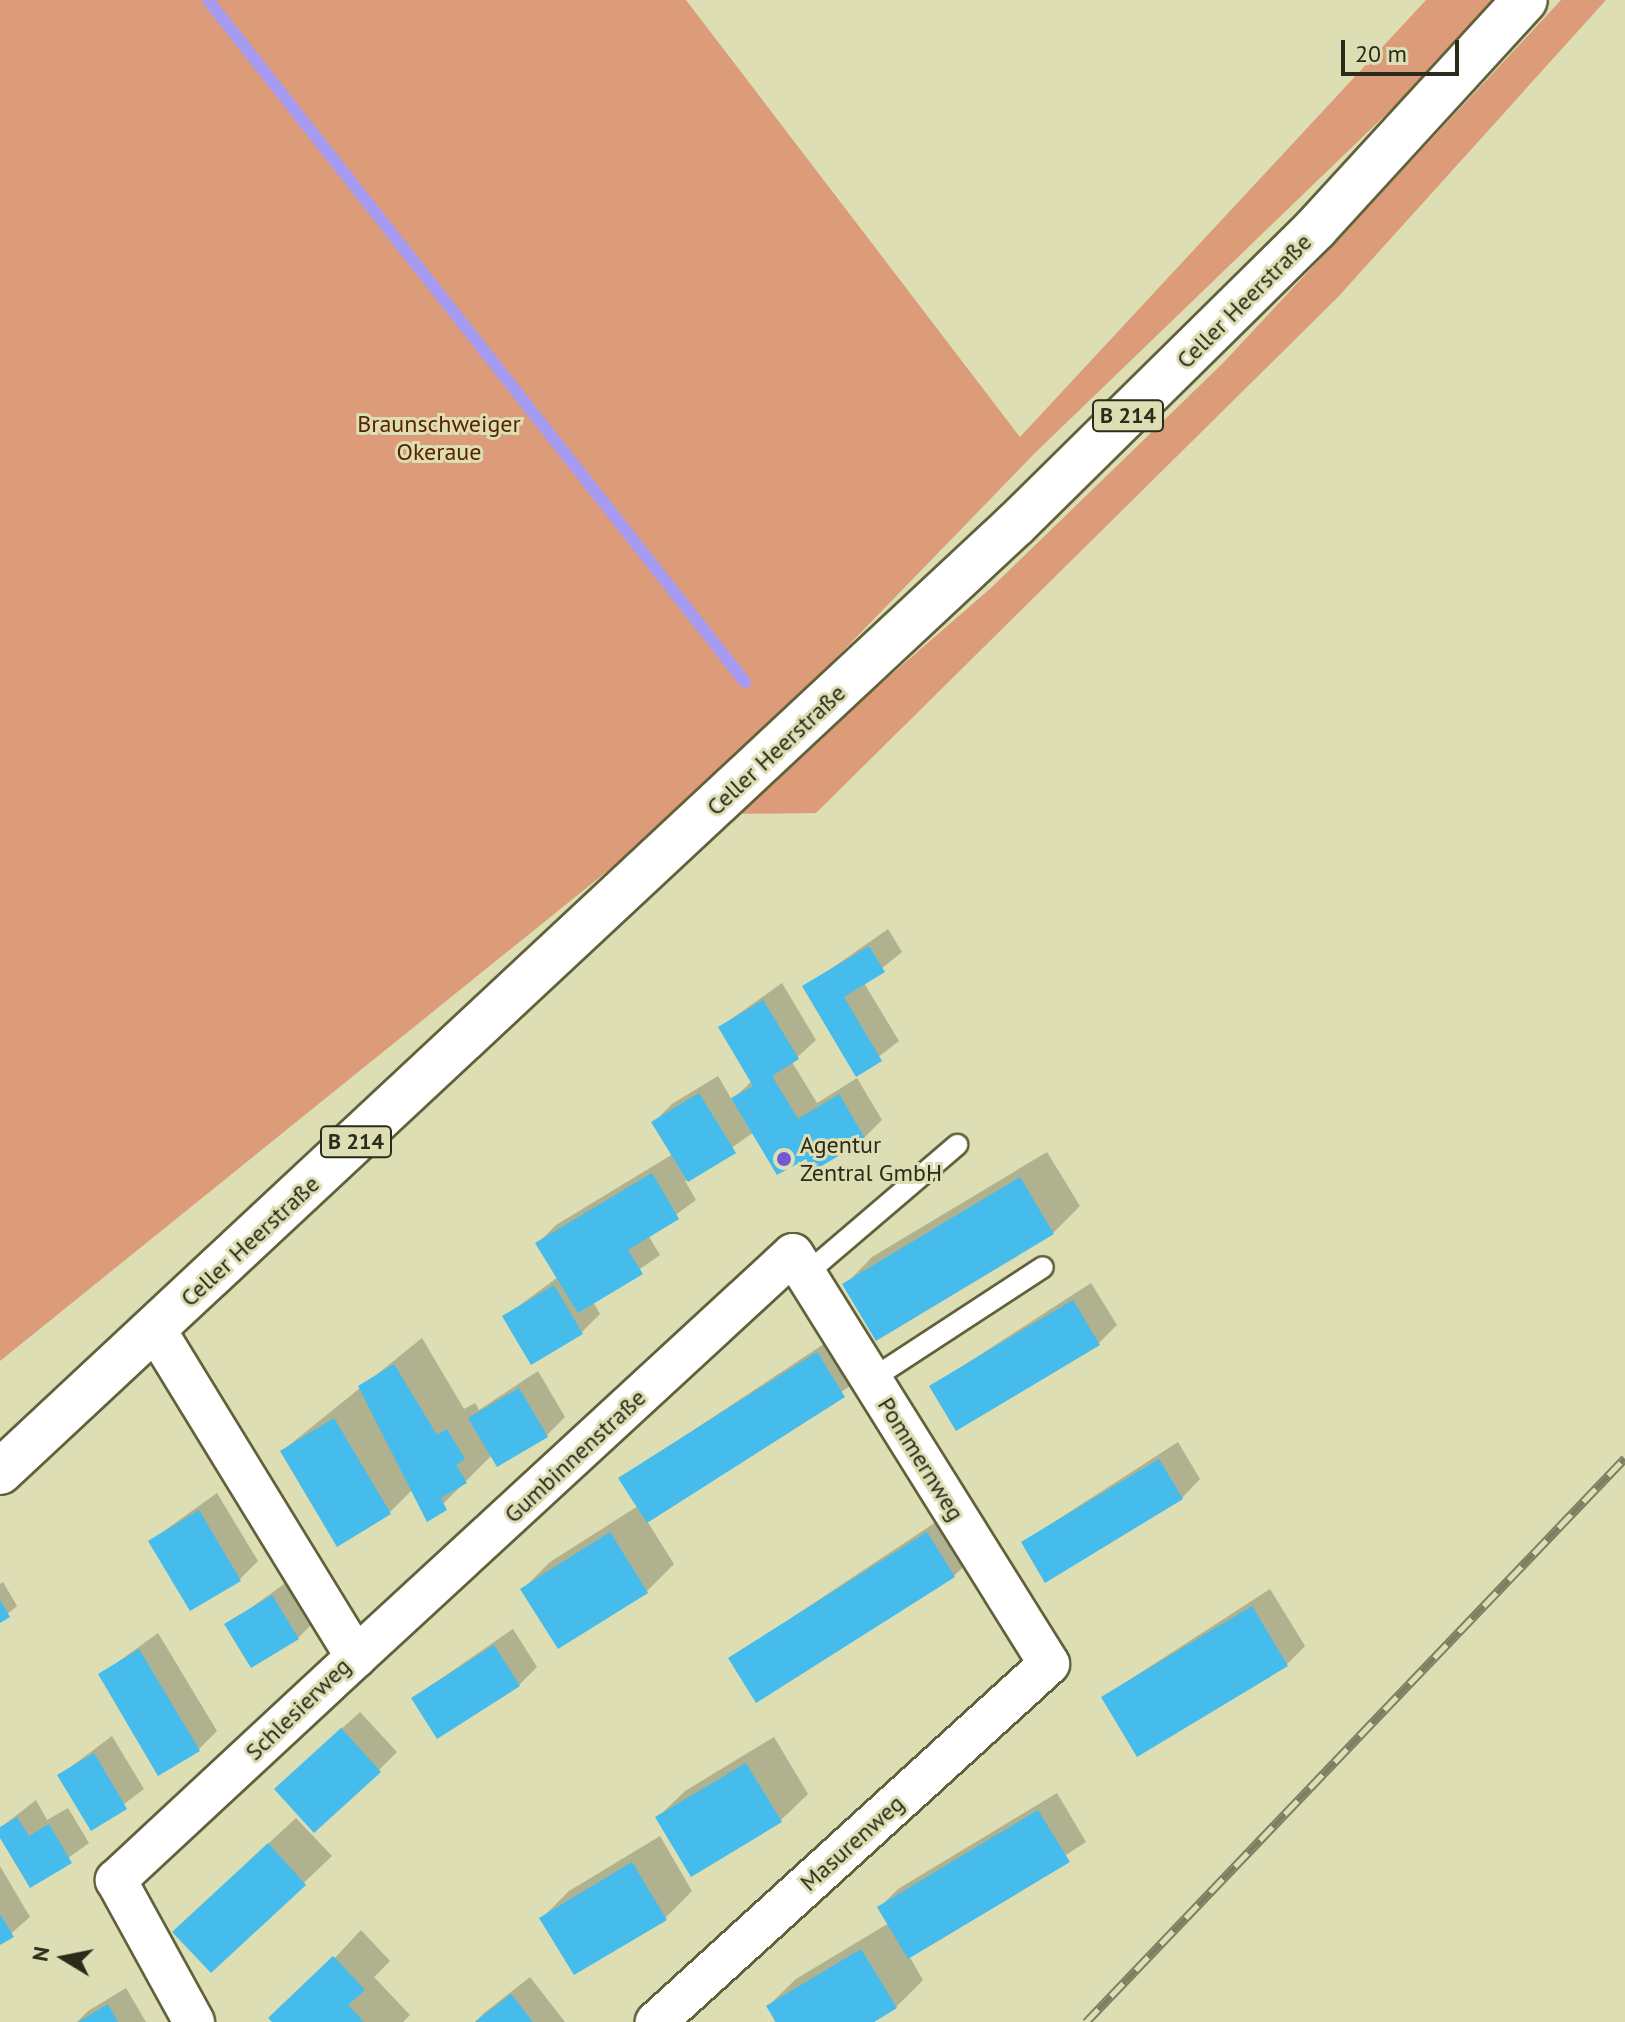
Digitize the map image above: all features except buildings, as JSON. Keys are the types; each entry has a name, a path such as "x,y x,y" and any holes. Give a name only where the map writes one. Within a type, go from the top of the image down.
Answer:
{"main road":[{"name":"Celler Heerstraße","path":"0,1472 1051,491 1316,228 1525,0"}],"street":[{"name":"Pommernweg","path":"799,1264 1049,1664"},
{"name":"Gumbinnenstraße","path":"356,1657 799,1264"},
{"name":"Schlesierweg","path":"155,1329 356,1657 116,1880 194,2022"},
{"name":"Masurenweg","path":"656,2022 1049,1664"}],"lane":[{"path":"799,1264 957,1145"},
{"path":"872,1379 1043,1267"}],"green space":[{"name":"Braunschweiger Okeraue","path":"0,0 686,0 1020,437 1426,0 1493,0 1431,71 1036,452 709,789 0,1361"},
{"path":"1561,0 1606,0 1338,297 816,813 731,814 992,587 1224,362"}],"waterway":[{"path":"208,0 745,682"}],"railway":[{"path":"1086,2022 1625,1458"}],"place":[{"name":"Agentur Zentral GmbH","path":"784,1159"}]}
